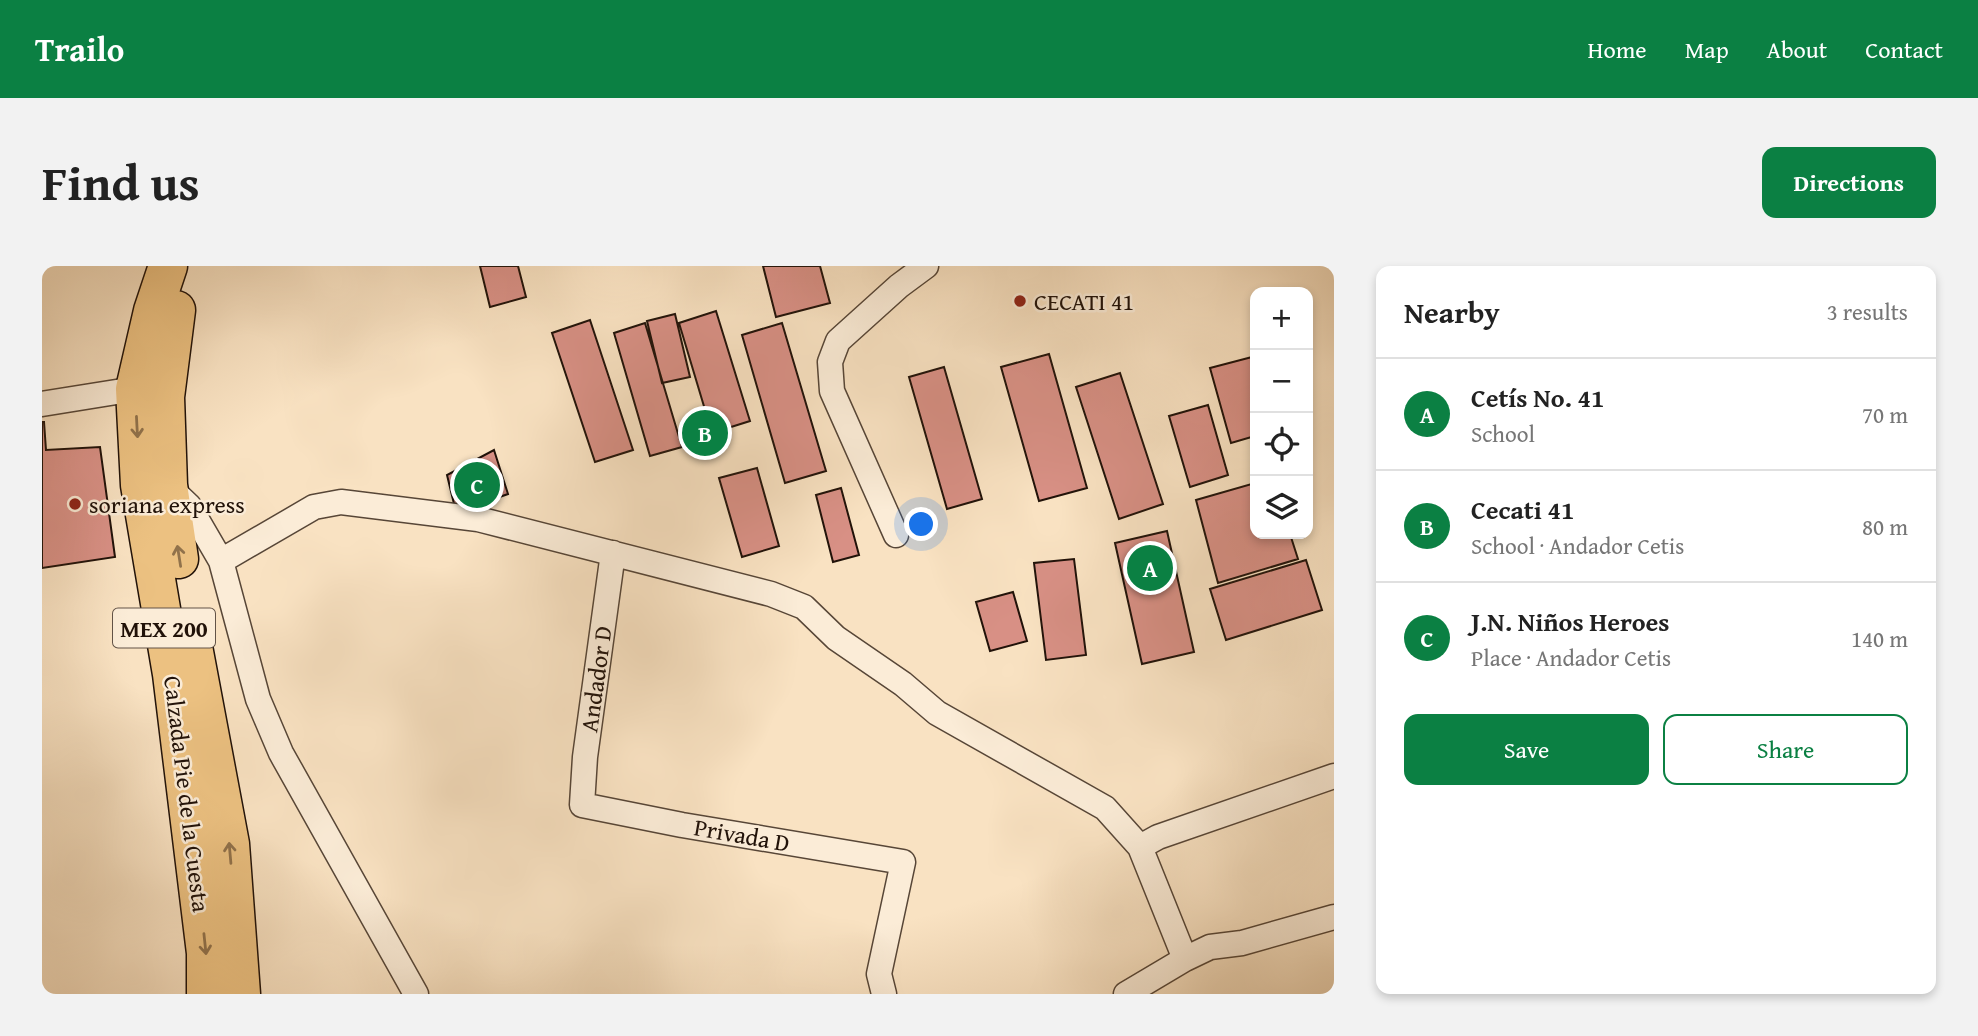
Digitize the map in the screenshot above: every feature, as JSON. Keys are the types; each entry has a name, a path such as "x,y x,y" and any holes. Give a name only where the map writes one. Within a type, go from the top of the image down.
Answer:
{"main road":[{"name":"Calzada Pie de la Cuesta","path":"168,266 153,311 135,389 140,485 172,674 206,953 206,994"},
{"name":"Calzada Pie de la Cuesta","path":"189,266 174,316 165,397 167,485 230,844 241,994"}],"street":[{"path":"897,535 832,391 830,362 838,341 899,286 926,266"},
{"path":"42,404 135,389"},
{"path":"167,485 189,506 221,561 258,699 281,753 416,994"},
{"path":"221,561 314,507 341,502 478,519 771,594 804,607 836,638 903,684 937,713 1105,808 1140,847 1185,959"},
{"name":"Andador D","path":"582,805 585,757 613,553"},
{"path":"1140,847 1158,837 1334,776"},
{"name":"Privada D","path":"582,805 903,862 879,974 884,994"},
{"path":"1126,994 1210,947 1242,943 1334,917"}],"building":[{"path":"480,266 518,266 526,297 490,307"},
{"path":"763,266 820,266 830,303 776,317"},
{"path":"716,311 750,421 712,433 679,323"},
{"path":"675,314 690,377 662,383 647,321"},
{"path":"590,320 633,450 595,462 552,333"},
{"path":"645,323 682,447 650,456 614,333"},
{"path":"782,323 826,471 785,483 742,335"},
{"path":"1049,354 1087,488 1039,501 1001,367"},
{"path":"1250,358 1250,437 1231,443 1210,368"},
{"path":"944,367 982,499 947,509 909,377"},
{"path":"1120,373 1163,504 1119,519 1076,387"},
{"path":"1208,405 1228,475 1190,487 1169,416"},
{"name":"soriana express","path":"42,422 46,450 100,447 115,557 42,568"},
{"path":"494,450 508,494 456,512 447,475"},
{"path":"757,468 779,546 742,557 719,478"},
{"path":"1250,484 1250,539 1292,539 1298,559 1218,583 1196,500"},
{"path":"841,488 859,555 833,562 816,495"},
{"path":"1167,531 1194,652 1142,664 1115,543"},
{"path":"1074,559 1086,655 1046,660 1034,563"},
{"path":"1306,560 1322,610 1226,640 1210,589"},
{"path":"1013,592 1027,641 990,651 976,602"}],"place":[{"name":"CECATI 41","path":"1020,301"},
{"name":"Cecati 41","path":"705,433"},
{"name":"J.N. Niños Heroes","path":"477,485"},
{"name":"soriana express","path":"75,504"},
{"name":"Cetís No. 41","path":"1150,568"}]}
